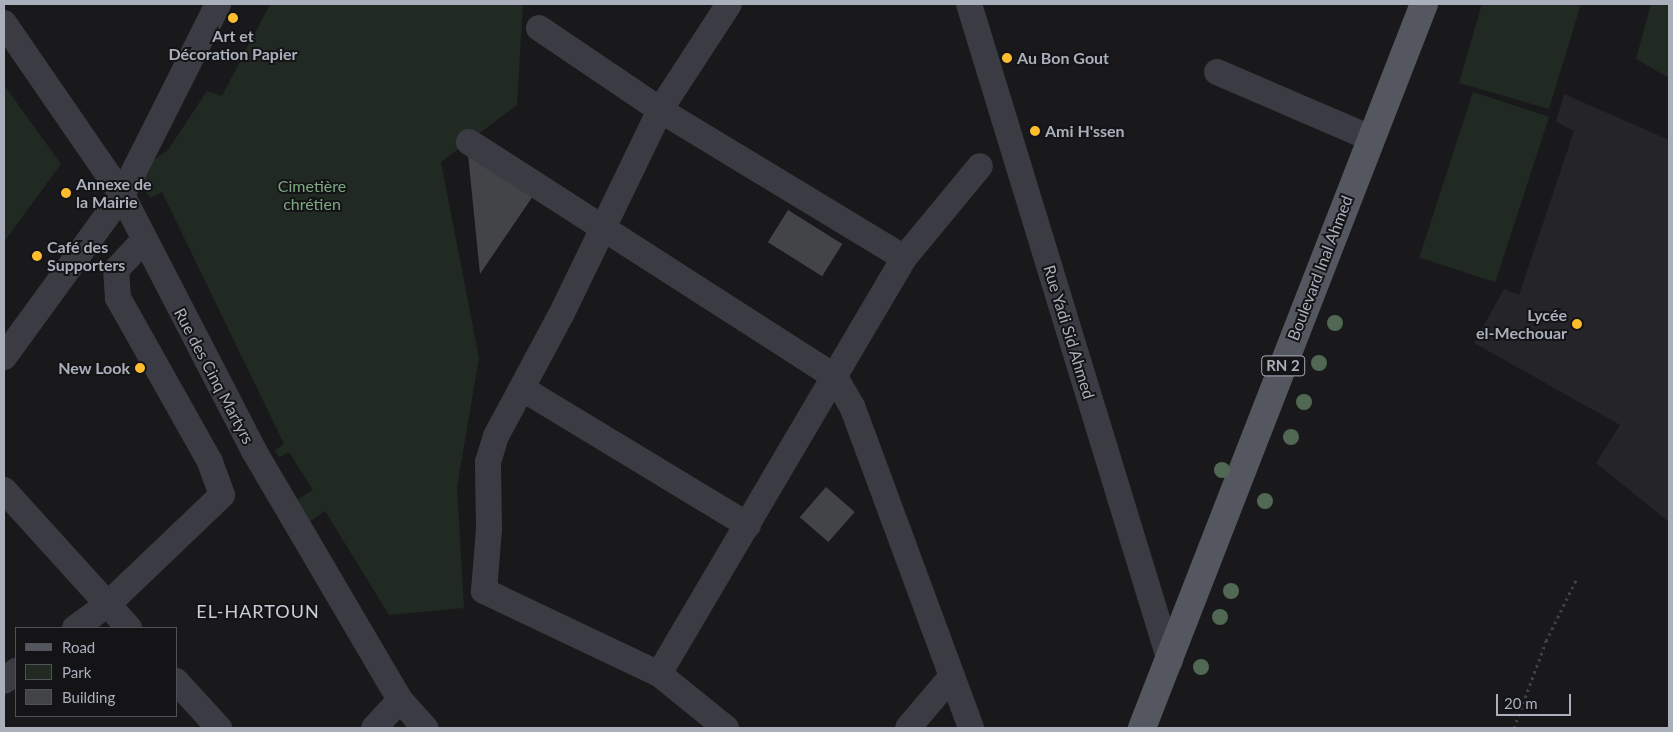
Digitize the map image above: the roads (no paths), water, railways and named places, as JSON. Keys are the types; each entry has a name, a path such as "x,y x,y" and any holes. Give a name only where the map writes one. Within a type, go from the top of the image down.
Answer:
{"main road":[{"name":"Boulevard Inal Ahmed","path":"1142,728 1170,661 1370,138 1424,4"}],"street":[{"path":"4,357 122,196 218,4"},
{"path":"726,728 659,674 484,592 489,529 488,462 496,436 523,389 603,230 660,110 729,4"},
{"name":"Rue Yadi Sid Ahmed","path":"969,4 1170,661"},
{"name":"Rue des Cinq Martyrs","path":"4,23 122,196 254,451 400,700 425,728"},
{"path":"539,28 660,110 904,258"},
{"path":"1217,72 1370,138"},
{"path":"469,142 603,230 835,377 852,406 971,728"},
{"path":"659,674 904,258 980,166"},
{"path":"76,627 107,605 222,495 209,460 118,298 116,270 144,240"},
{"path":"523,389 748,525"},
{"path":"4,490 128,627"},
{"path":"4,681 15,672"},
{"path":"908,728 952,676"},
{"path":"178,683 219,728"},
{"path":"374,728 400,700"}],"place":[{"name":"Art et Décoration Papier","path":"233,18"},
{"name":"Au Bon Gout","path":"1007,58"},
{"name":"Ami H'ssen","path":"1035,131"},
{"name":"Annexe de la Mairie","path":"66,193"},
{"name":"Café des Supporters","path":"37,256"},
{"name":"Lycée el-Mechouar","path":"1577,324"},
{"name":"New Look","path":"140,368"}],"district":[{"name":"EL-HARTOUN","path":"258,611"}],"park label":[{"name":"Cimetière chrétien","path":"312,195"}]}
